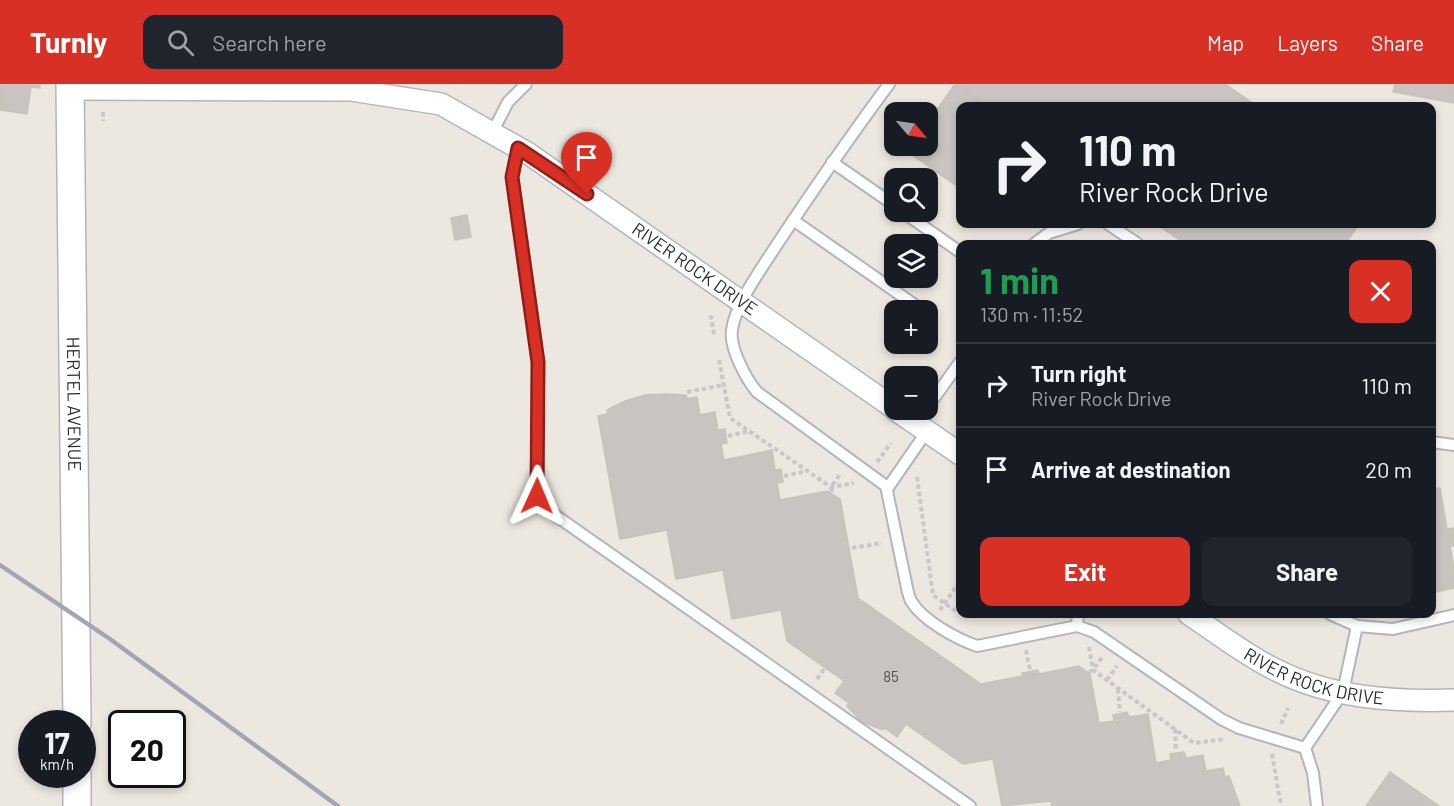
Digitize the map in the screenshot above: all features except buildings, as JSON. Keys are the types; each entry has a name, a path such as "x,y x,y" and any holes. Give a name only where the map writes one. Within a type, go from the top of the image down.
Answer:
{"street":[{"name":"RIVER ROCK DRIVE","path":"70,86 351,90 441,104 518,148 884,401"},
{"name":"HERTEL AVENUE","path":"70,86 77,710"},
{"name":"RIVER ROCK DRIVE","path":"926,420 956,450"},
{"name":"RIVER ROCK DRIVE","path":"1195,618 1251,657 1276,670 1324,688 1362,697 1406,702 1454,700"},
{"path":"77,788 77,806"}],"lane":[{"path":"492,133 508,102 526,84"},
{"path":"889,84 832,162 742,301 731,331 738,360 748,382 757,392 880,479 886,486 907,588 912,601 926,617 962,641 977,646 1077,626 1094,632 1119,648 1221,719 1239,728 1305,748"},
{"path":"518,148 512,177 538,362 537,496 542,506 970,806"},
{"path":"832,162 884,198"},
{"path":"793,220 908,300"},
{"path":"917,222 956,249"},
{"path":"1039,240 1049,233 1065,228"},
{"path":"1114,228 1132,240"},
{"path":"938,396 956,368"},
{"path":"887,489 923,420"},
{"path":"1436,443 1454,445"},
{"path":"1339,618 1357,626 1393,629 1454,615"},
{"path":"1077,626 1078,618"},
{"path":"1305,748 1343,692 1357,626"},
{"path":"1305,748 1313,773 1317,806"}],"path":[{"path":"103,112 103,121"},
{"path":"713,318 711,317 715,339"},
{"path":"717,351 730,418 831,490"},
{"path":"687,392 724,385"},
{"path":"728,436 749,431"},
{"path":"878,462 891,443"},
{"path":"784,476 807,471"},
{"path":"831,490 842,472"},
{"path":"916,478 933,595 956,611"},
{"path":"831,490 861,482"},
{"path":"852,548 877,544"},
{"path":"939,611 956,587"},
{"path":"1088,642 1091,671"},
{"path":"1026,647 1030,670"},
{"path":"1091,671 1104,654"},
{"path":"1107,680 1119,663"},
{"path":"1091,671 1194,743 1227,739"},
{"path":"1118,688 1120,712"},
{"path":"1279,729 1288,708"},
{"path":"1174,729 1176,751"},
{"path":"1264,754 1273,755 1281,806"}],"railway":[{"path":"0,565 110,639 338,806"}],"route":[{"path":"537,496 538,362 514,199 512,177 518,148 587,194"}]}
